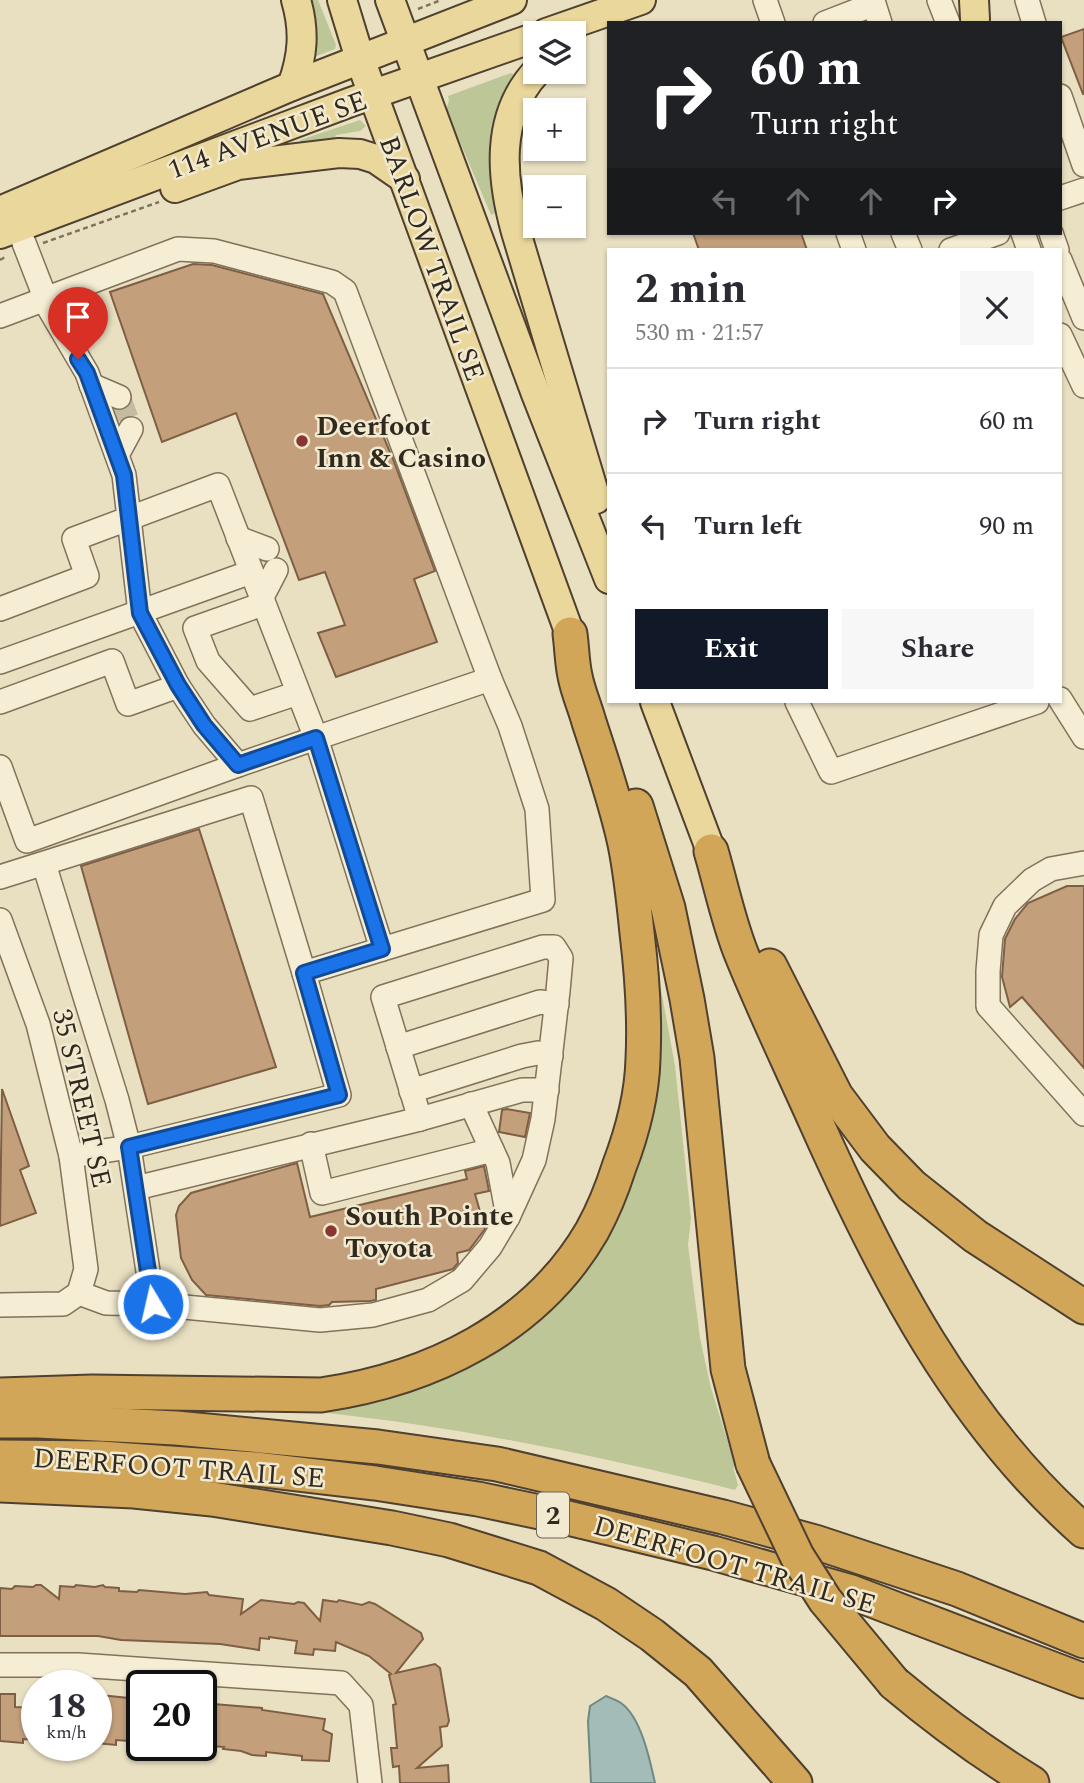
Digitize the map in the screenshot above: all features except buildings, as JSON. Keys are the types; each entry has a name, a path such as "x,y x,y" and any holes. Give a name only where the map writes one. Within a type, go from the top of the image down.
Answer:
{"highway":[{"path":"0,1395 92,1392 321,1395 353,1391 391,1381 447,1360 502,1327 554,1283 591,1232 605,1204 629,1141 639,1097 643,1060 640,964 625,844 575,676 570,634"},
{"path":"570,634 587,667 626,775 668,908 678,951 697,1058 728,1369 752,1464 790,1544 825,1600 894,1683 957,1734 1032,1783"},
{"path":"711,851 836,1096 875,1148 912,1186 975,1236 1084,1307"},
{"path":"711,851 740,950 824,1139 894,1282 934,1354 988,1429 1053,1503 1084,1531"},
{"name":"DEERFOOT TRAIL SE","path":"0,1421 177,1428 378,1447 497,1464 696,1510 815,1542 957,1589 1084,1641"},
{"name":"DEERFOOT TRAIL SE","path":"0,1457 100,1458 255,1469 375,1483 491,1502 713,1552 851,1592 1084,1681"},
{"path":"0,1485 134,1491 212,1499 426,1535 539,1568 606,1604 652,1635 698,1672 795,1783"}],"main road":[{"path":"292,86 302,56 303,40 296,0"},
{"name":"BARLOW TRAIL SE","path":"342,0 366,76 570,634"},
{"name":"114 AVENUE SE","path":"8,244 176,167 198,146 366,76 405,42 512,0"},
{"path":"581,21 641,0"},
{"name":"BARLOW TRAIL SE","path":"402,5 405,42 536,394 607,574"},
{"path":"586,30 607,12"},
{"name":"114 AVENUE SE","path":"0,211 292,86 366,76 418,78 523,42"},
{"path":"528,84 508,127 503,175 516,233 601,517 598,550"},
{"path":"8,244 238,165 339,153 360,154 376,159 405,179"},
{"path":"655,703 711,851"}],"street":[{"path":"765,0 772,21"},
{"path":"939,0 947,21"},
{"path":"1027,0 1033,21"},
{"path":"831,21 874,5 879,21"},
{"path":"1062,102 1084,165"},
{"path":"1062,197 1084,190"},
{"path":"956,243 990,235"},
{"path":"8,244 46,299 87,373 117,455 124,475 140,613 178,685 204,725 238,765"},
{"path":"0,316 178,249 228,254 332,282 345,292 510,726 537,809 544,900 304,973"},
{"path":"1062,265 1084,318"},
{"path":"1062,342 1084,386"},
{"path":"91,385 119,397"},
{"path":"117,455 131,429"},
{"path":"0,609 87,576 74,539 218,485 316,738 382,949"},
{"path":"238,538 271,560 262,602"},
{"path":"0,662 251,572"},
{"path":"262,602 195,628 208,661 250,709 298,693"},
{"path":"0,702 112,661 128,704 178,685"},
{"path":"0,767 27,841 490,679"},
{"path":"1062,702 1084,737"},
{"path":"797,703 831,772 1034,703"},
{"path":"0,877 251,799 339,1095 129,1147 71,1156"},
{"path":"1084,863 1051,869 1032,880 1005,906 991,936 988,971 988,1006 1084,1114"},
{"path":"44,864 129,1147 153,1304"},
{"name":"35 STREET SE","path":"1,928 38,1024 71,1156 86,1269 79,1293"},
{"path":"0,1305 62,1304 79,1293 106,1303 153,1304 320,1320 373,1315 428,1300 462,1280 490,1247 508,1217 534,1160 543,1119 557,1004 561,958 554,947 543,947 383,998 420,1119"},
{"path":"398,1046 540,1002 557,1004"},
{"path":"411,1091 522,1056 538,1053 551,1056"},
{"path":"135,1188 420,1119 522,1090 547,1090"},
{"path":"471,1104 498,1163 508,1217"},
{"path":"310,1144 322,1194 492,1150"},
{"path":"0,1665 78,1665 341,1683 361,1705 370,1783"}],"path":[{"path":"402,5 441,0"}],"green space":[{"path":"301,0 318,0 336,45 335,49 314,57"},
{"path":"511,73 515,75 516,82 498,212 491,215 446,109 448,96"},
{"path":"360,120 366,126 360,131 336,135 332,144 300,143 300,140"},
{"path":"656,962 675,1066 691,1218 688,1245 700,1338 711,1388 736,1468 733,1467 738,1485 735,1490 528,1444 424,1426 318,1412 317,1405 402,1390 605,1223"}],"water":[{"path":"606,1696 621,1703 634,1718 644,1740 655,1783 591,1783 588,1721 590,1706"}],"tunnel":[{"path":"119,397 131,429"}],"place":[{"name":"Deerfoot Inn & Casino","path":"302,441"},
{"name":"South Pointe Toyota","path":"331,1231"}],"route":[{"path":"78,359 87,373 124,475 140,613 178,685 204,725 238,765 316,738 382,949 304,973 339,1095 129,1147 153,1304"}]}
